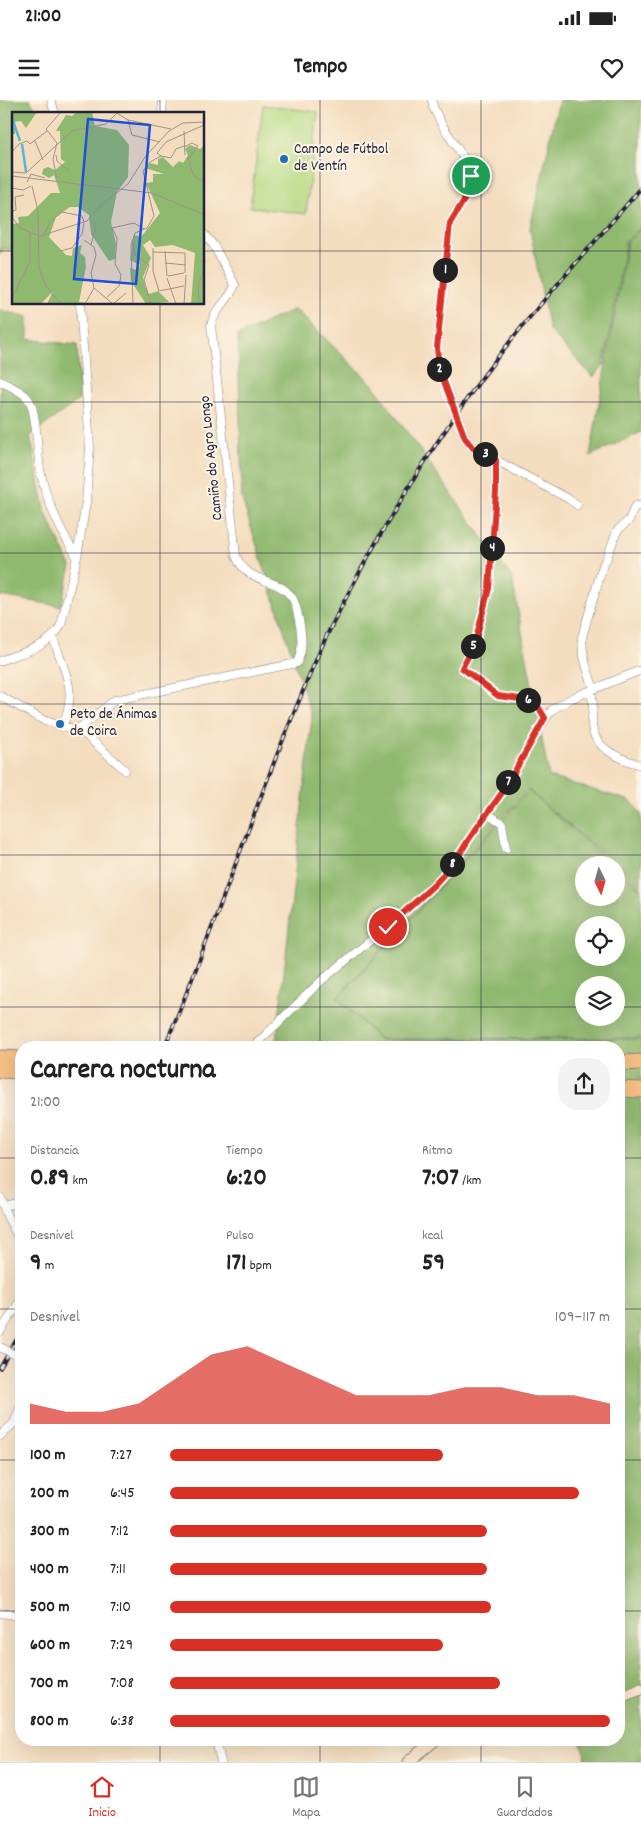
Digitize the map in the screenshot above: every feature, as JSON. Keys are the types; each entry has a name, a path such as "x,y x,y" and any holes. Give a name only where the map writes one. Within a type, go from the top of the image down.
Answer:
{"highway":[{"path":"0,1058 15,1059"},
{"path":"625,1063 641,1062"},
{"path":"0,1070 15,1071"},
{"path":"625,1070 641,1070"},
{"path":"625,1082 641,1082"},
{"path":"625,1089 641,1090"}],"street":[{"path":"432,100 433,107 442,125 465,160 471,176 469,192 450,223 437,348 439,368 465,438 473,448 577,505"},
{"name":"Camiño do Agro Longo","path":"79,729 115,700 297,663 302,644 293,600 283,588 248,573 242,568 236,556 211,325 214,314 232,293 235,285 214,246 205,235"},
{"path":"0,660 45,644 53,637 61,625 77,557 86,502 90,447 80,305"},
{"path":"0,381 18,390 29,400 40,469 48,500 63,535 77,557"},
{"path":"496,460 496,491 489,588 475,643 462,668 498,696 535,701 545,718"},
{"path":"641,506 635,506 629,520 617,532 603,565 582,637 585,663 593,696 592,728 596,738 606,750 618,758 641,765"},
{"path":"53,637 68,676 71,692 66,719 62,726"},
{"path":"259,1041 321,981 412,907 435,884 456,860 504,790 545,718 559,705 641,670"},
{"path":"0,696 45,721 79,729 125,770"},
{"path":"487,813 502,823 506,848"},
{"path":"0,1197 15,1230"},
{"path":"4,1206 15,1203"},
{"path":"0,1332 15,1309"},
{"path":"0,1347 15,1355"},
{"path":"0,1436 15,1420"},
{"path":"0,1613 15,1615"},
{"path":"625,1696 641,1689"},
{"path":"217,1746 221,1762"},
{"path":"408,1762 428,1746"}],"green space":[{"path":"0,100 30,100 38,112 12,112 12,250 3,249 0,255"},
{"path":"559,100 641,100 641,228 626,241 604,365 593,377 549,330 530,229"},
{"name":"Campo de Fútbol de Ventín","path":"263,105 318,112 306,214 250,207"},
{"path":"641,229 641,432 590,456 627,242"},
{"path":"295,309 373,385 512,578 549,777 631,801 641,814 641,889 625,874 625,856 605,856 528,790 337,998 380,1040 641,1039 641,1762 587,1762 582,1746 625,1746 625,1041 275,1041 277,1037 312,717 242,499 238,335"},
{"path":"0,310 28,317 28,339 77,345 80,399 30,436 46,514 71,566 61,606 0,596"},
{"path":"529,791 603,856 575,856 575,906 625,906 625,876 641,890 641,1038 380,1039 338,998"}],"railway":[{"path":"167,1041 296,708 327,635 362,568 440,437 484,375 541,304 641,188"},
{"path":"0,1368 15,1342"}],"place":[{"name":"Campo de Fútbol de Ventín","path":"284,159"},
{"name":"Peto de Ánimas de Coira","path":"60,724"}],"route":[{"path":"388,927 412,907 456,860 504,790 545,718 535,701 498,696 462,668 475,643 489,588 496,491 496,460 473,448 465,438 439,368 437,348 450,223 469,192 471,176"}]}
